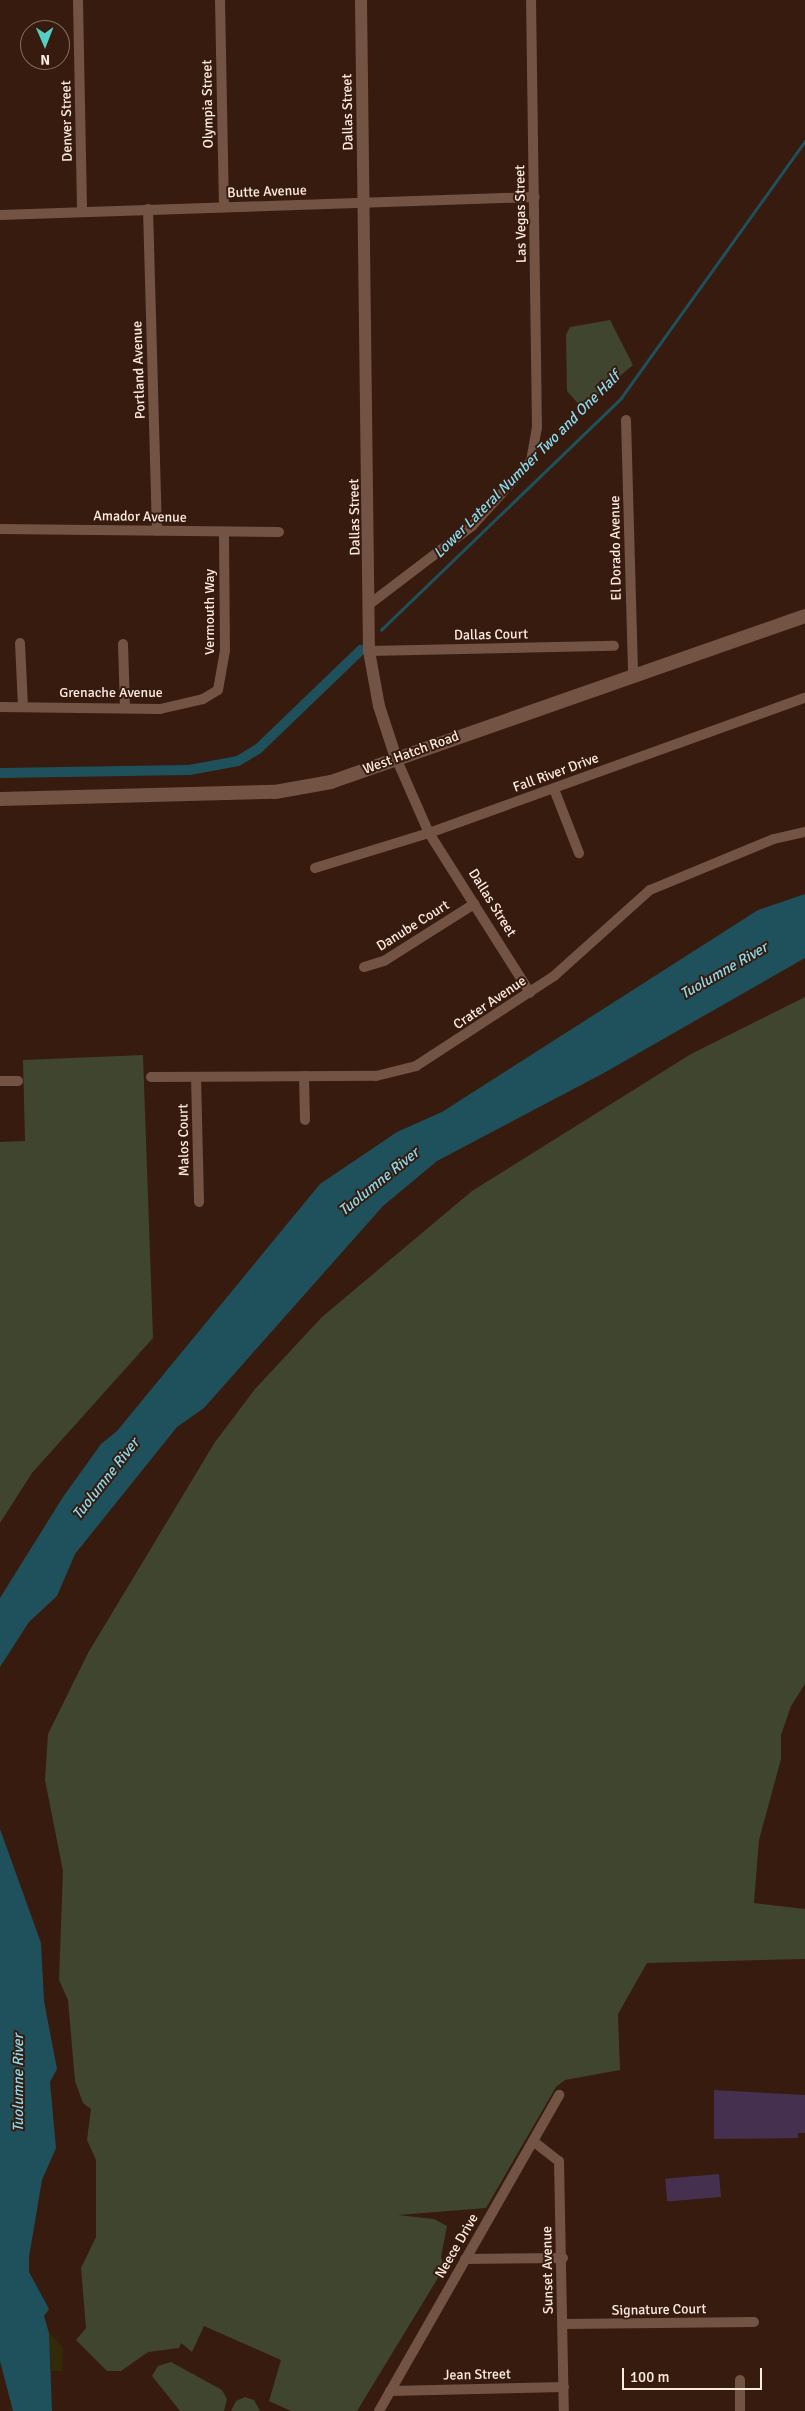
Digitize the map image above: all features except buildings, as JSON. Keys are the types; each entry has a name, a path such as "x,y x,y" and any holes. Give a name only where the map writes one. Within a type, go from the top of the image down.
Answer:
{"main road":[{"name":"West Hatch Road","path":"0,799 275,792 331,782 805,616"}],"street":[{"name":"Denver Street","path":"78,0 82,211"},
{"name":"Olympia Street","path":"220,0 224,207"},
{"name":"Dallas Street","path":"361,0 371,603 369,651 379,706 396,758 430,833 530,993"},
{"name":"Las Vegas Street","path":"371,603 472,526 500,499 531,461 537,428 531,0"},
{"name":"Butte Avenue","path":"0,215 535,197"},
{"name":"Portland Avenue","path":"148,209 157,531"},
{"name":"El Dorado Avenue","path":"626,420 632,676"},
{"name":"Amador Avenue","path":"0,529 157,531 224,534 278,532"},
{"name":"Vermouth Way","path":"218,690 225,651 224,534"},
{"path":"20,643 22,706"},
{"path":"123,644 124,706"},
{"name":"Dallas Court","path":"369,651 614,646"},
{"name":"Grenache Avenue","path":"0,707 173,706 203,699 218,690"},
{"name":"Fall River Drive","path":"315,868 430,833 805,698"},
{"path":"554,789 579,853"},
{"name":"Crater Avenue","path":"151,1077 389,1075 416,1066 530,993 656,886 774,838 805,832"},
{"name":"Danube Court","path":"364,967 384,961 474,904"},
{"path":"304,1076 305,1120"},
{"name":"Malos Court","path":"196,1077 199,1202"},
{"path":"0,1081 18,1080"},
{"name":"Neece Drive","path":"379,2411 559,2095"},
{"name":"Sunset Avenue","path":"533,2141 559,2161 563,2258 564,2411"},
{"path":"466,2260 563,2258"},
{"name":"Signature Court","path":"563,2324 754,2322"},
{"path":"740,2380 740,2411"},
{"name":"Jean Street","path":"390,2391 564,2387"}],"green space":[{"path":"610,320 633,365 582,408 567,391 566,335 570,327"},
{"path":"805,997 805,1684 791,1706 781,1735 781,1759 759,1840 754,1903 805,1909 805,1959 647,1963 618,2014 620,2070 565,2080 556,2087 486,2208 398,2215 434,2219 447,2226 441,2257 444,2268 357,2411 291,2411 269,2401 281,2360 204,2326 192,2352 181,2343 179,2348 148,2352 121,2371 107,2371 76,2340 86,2328 81,2268 96,2237 96,2160 87,2140 91,2109 83,2103 75,2081 68,2000 59,1980 63,1871 45,1780 48,1734 88,1653 215,1442 255,1389 322,1317 472,1191 691,1054"},
{"path":"143,1055 153,1338 32,1473 0,1523 0,1142 25,1141 23,1060"},
{"path":"171,2362 222,2390 227,2399 224,2411 180,2411 152,2376 158,2366"},
{"path":"245,2397 254,2400 260,2411 231,2411 236,2401"}],"sand":[{"path":"49,2333 63,2347 62,2371 51,2371"}],"water":[{"name":"Tuolumne River","path":"805,894 805,958 602,1074 437,1161 383,1206 204,1408 177,1427 75,1554 57,1596 29,1622 0,1667 0,1598 63,1497 101,1444 117,1431 320,1184 397,1132 442,1112 758,910"},
{"name":"Tuolumne River","path":"0,1829 41,1943 44,2001 57,2069 50,2082 56,2148 42,2180 29,2257 29,2272 49,2309 44,2316 49,2333 52,2411 13,2411 0,2361"}],"waterway":[{"name":"Lower Lateral Number Two and One Half","path":"381,630 621,398 805,141"},
{"name":"Lower Lateral Number Two and One Half","path":"0,773 189,770 238,761 258,749 361,650"}]}
